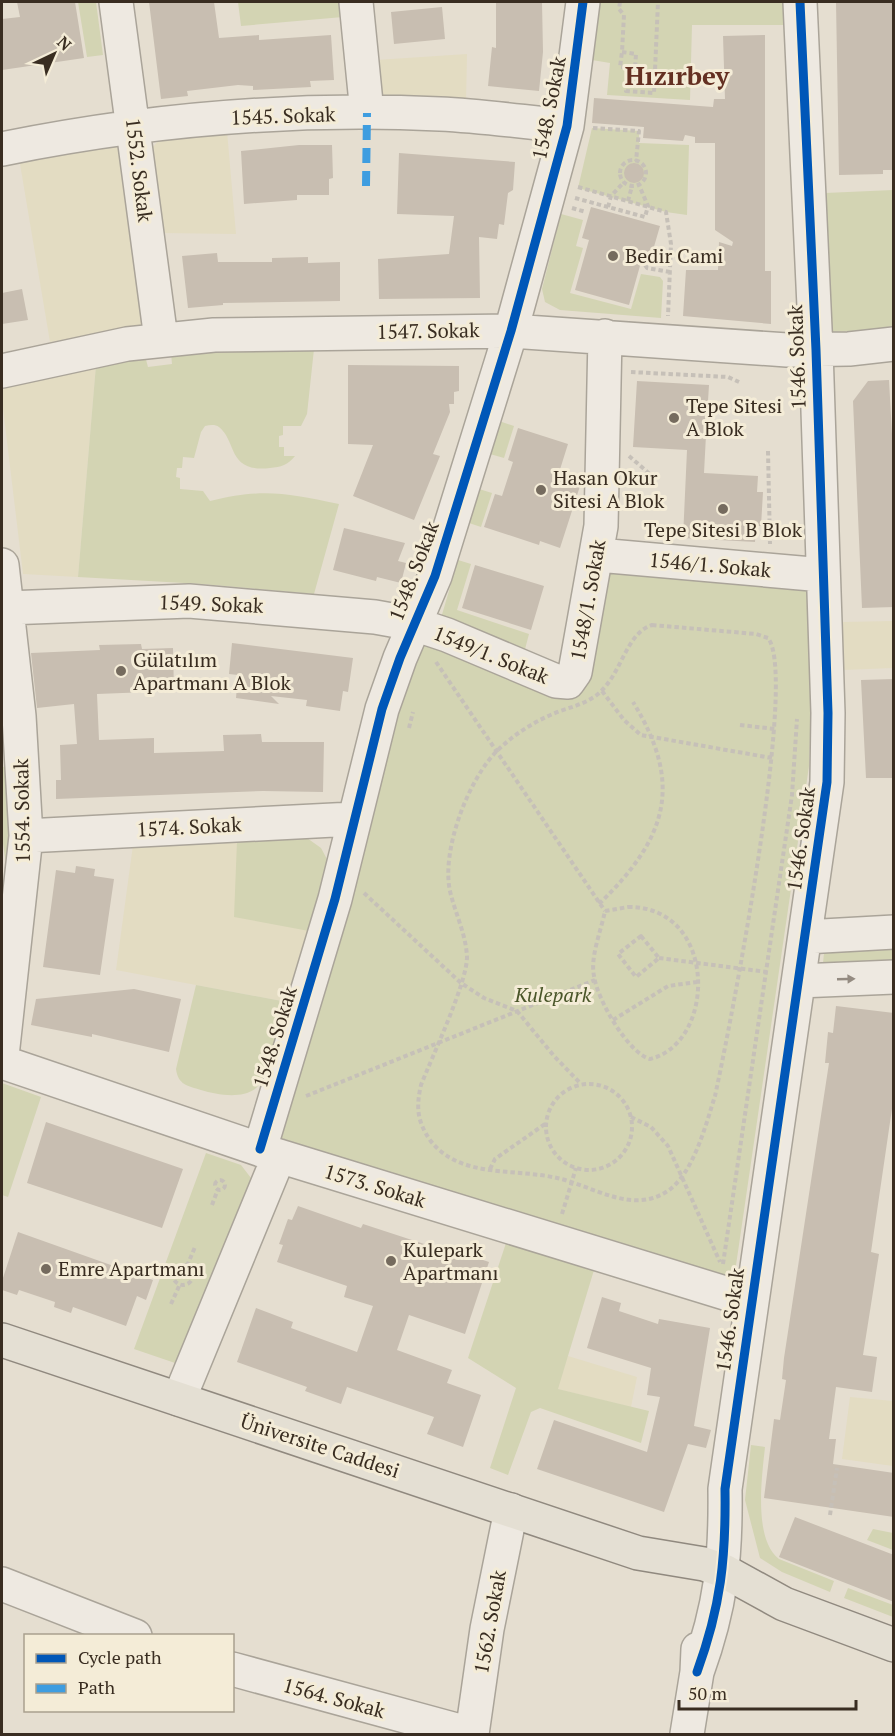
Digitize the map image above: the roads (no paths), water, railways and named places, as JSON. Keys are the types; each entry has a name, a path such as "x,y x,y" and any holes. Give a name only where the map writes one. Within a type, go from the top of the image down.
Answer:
{"main road":[{"name":"Üniversite Caddesi","path":"2,1340 638,1553 894,1645"}],"street":[{"name":"1552. Sokak","path":"116,2 161,339"},
{"path":"356,2 367,113"},
{"name":"1548. Sokak","path":"179,1400 269,1153 272,1110 342,872 353,819 382,709 435,576 511,331 578,132 584,2"},
{"name":"1546. Sokak","path":"687,1734 713,1579 751,1301 786,977 805,937 827,782 828,713 816,350 800,2"},
{"name":"1545. Sokak","path":"2,149 133,127 221,118 367,113 493,117 578,132"},
{"name":"1547. Sokak","path":"2,371 161,339 225,335 511,331 816,350 894,344"},
{"name":"1548/1. Sokak","path":"568,682 575,672 598,555 603,498 605,336"},
{"name":"1546/1. Sokak","path":"598,555 823,575"},
{"name":"1554. Sokak","path":"2,565 7,608 6,641 23,772 26,836 2,1056"},
{"name":"1549. Sokak","path":"7,608 189,601 330,612 414,624"},
{"name":"1549/1. Sokak","path":"414,624 556,681 568,682"},
{"name":"1574. Sokak","path":"26,836 353,819"},
{"path":"805,937 894,932"},
{"path":"786,977 894,977"},
{"name":"1573. Sokak","path":"2,1062 269,1153 751,1301"},
{"name":"1562. Sokak","path":"472,1734 487,1629 511,1510"},
{"path":"2,1584 132,1634"},
{"name":"1564. Sokak","path":"234,1670 472,1734"}],"place":[{"name":"Bedir Cami","path":"613,256"},
{"name":"Tepe Sitesi A Blok","path":"674,418"},
{"name":"Hasan Okur Sitesi A Blok","path":"541,490"},
{"name":"Tepe Sitesi B Blok","path":"723,509"},
{"name":"Gülatılım Apartmanı A Blok","path":"121,671"},
{"name":"Kulepark Apartmanı","path":"391,1261"},
{"name":"Emre Apartmanı","path":"46,1269"}],"district":[{"name":"Hızırbey","path":"677,76"}],"park label":[{"name":"Kulepark","path":"553,995"}]}
